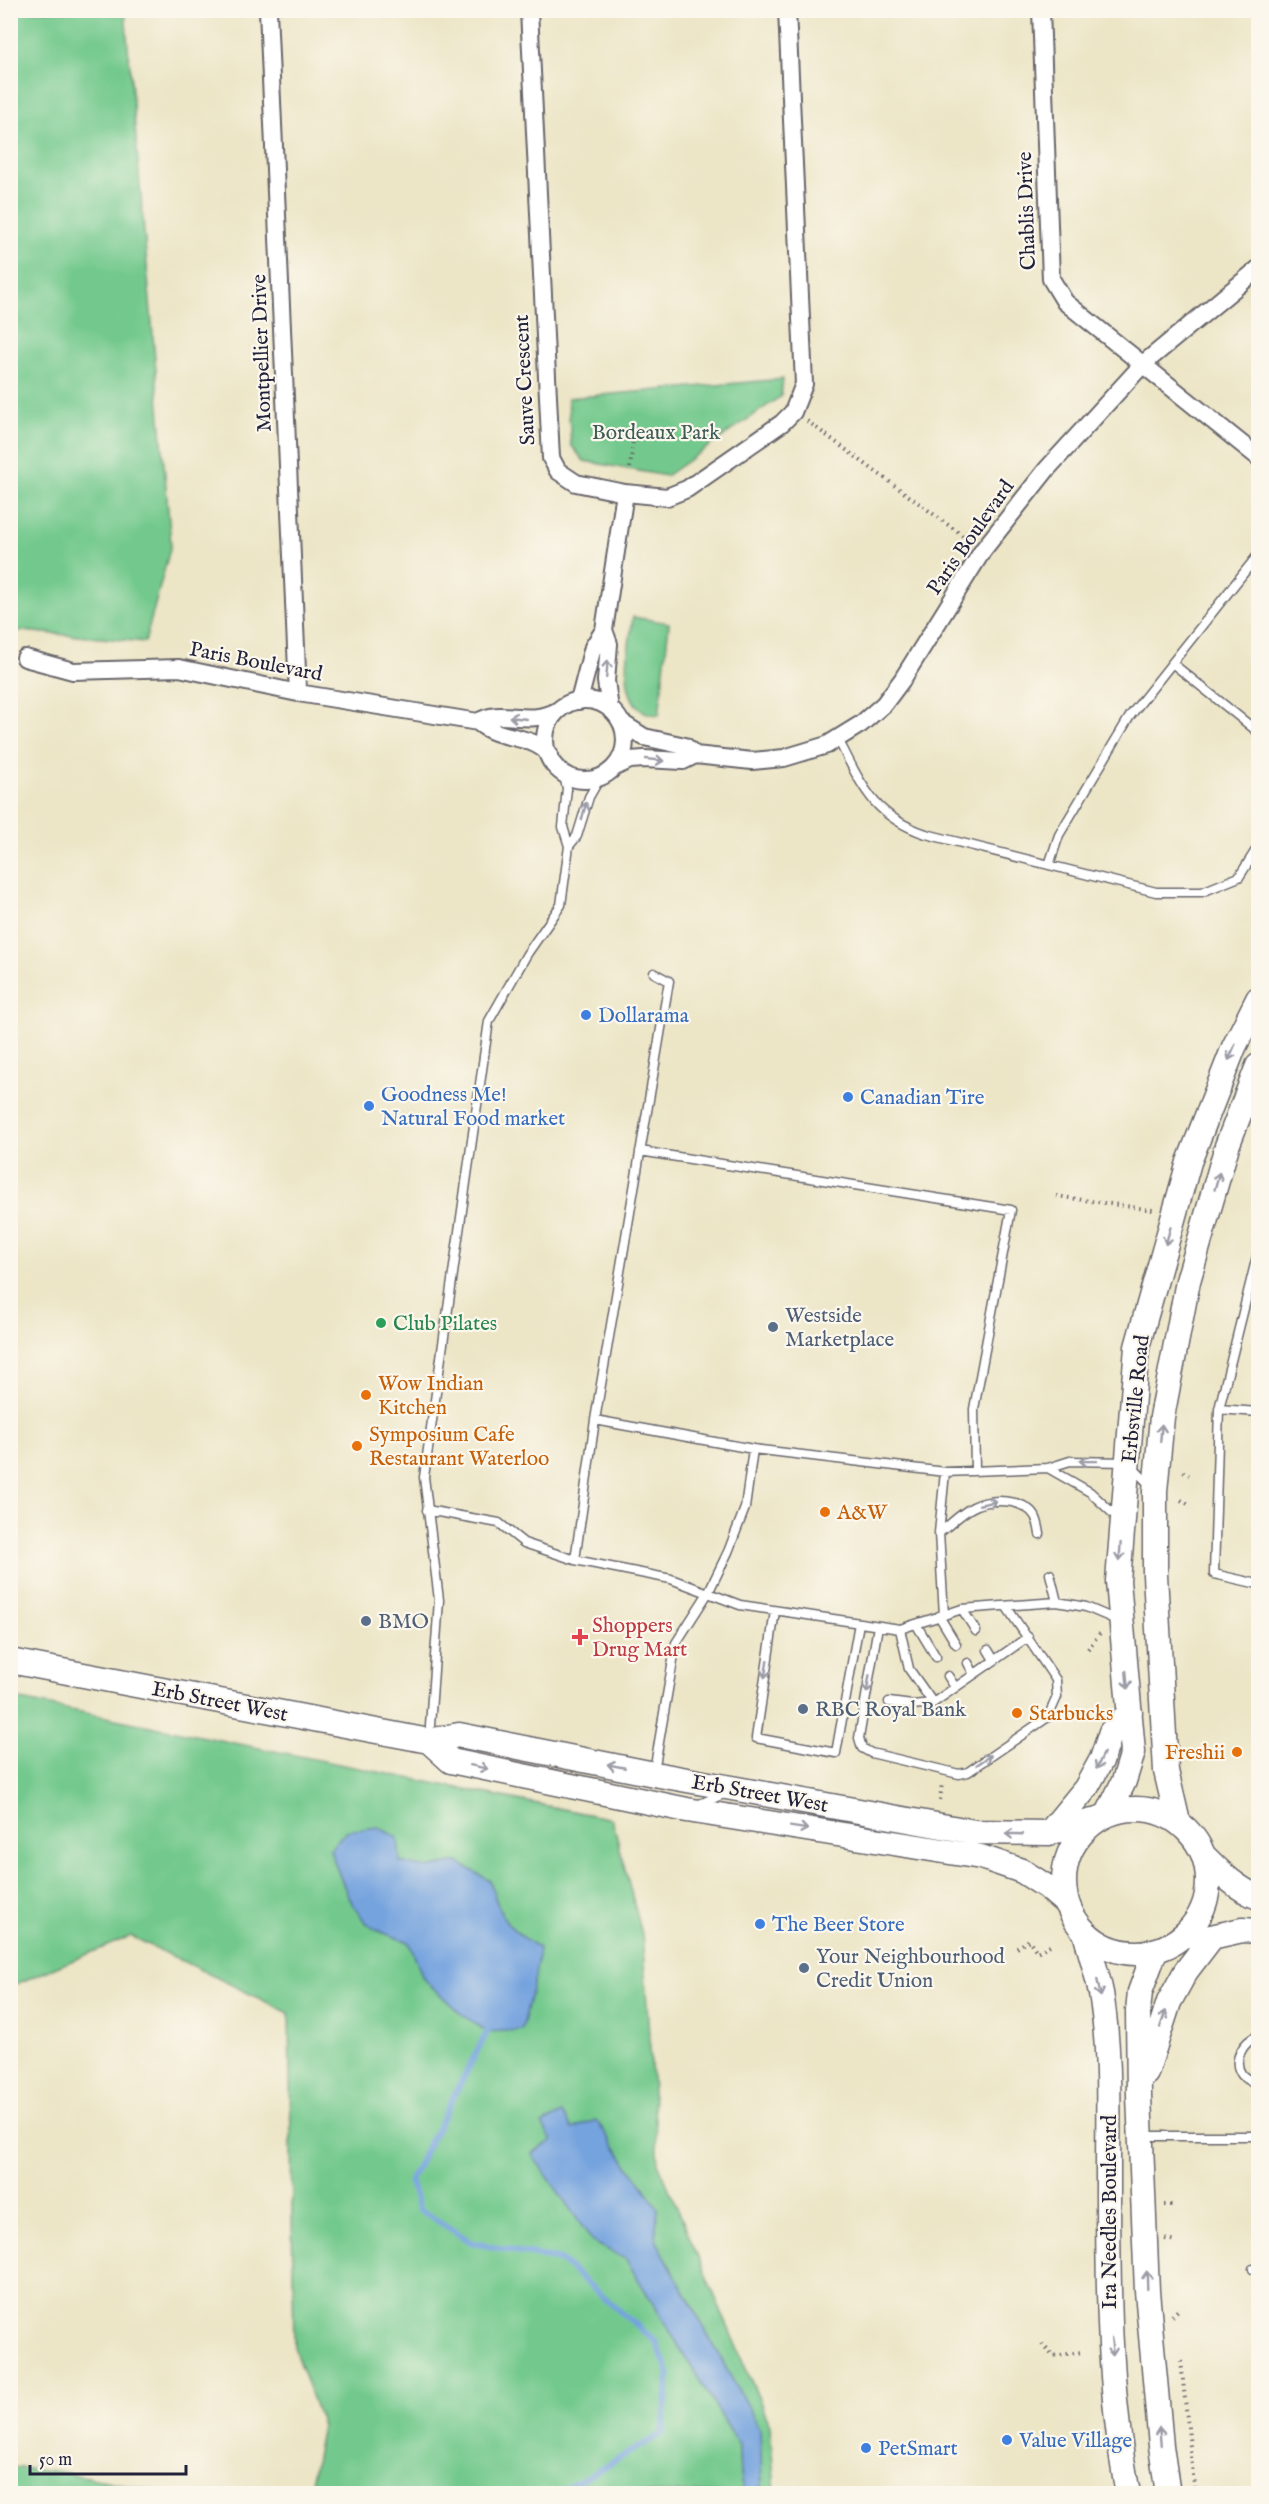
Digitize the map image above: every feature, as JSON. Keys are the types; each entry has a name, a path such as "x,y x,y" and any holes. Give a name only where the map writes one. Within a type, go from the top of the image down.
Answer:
{"main road":[{"name":"Erbsville Road","path":"1100,1817 1124,1781 1133,1752 1118,1581 1137,1347 1189,1162 1234,1047 1258,999"},
{"name":"Erbsville Road","path":"1178,1822 1167,1782 1155,1575 1155,1491 1162,1417 1188,1281 1227,1146 1241,1104 1258,1066"},
{"name":"Erb Street West","path":"10,1661 429,1741 459,1735 654,1774 975,1832 1049,1833 1100,1817"},
{"path":"1049,1833 1086,1788 1102,1759 1111,1732 1130,1712"},
{"name":"Erb Street West","path":"429,1741 451,1761 687,1810 981,1857 1022,1871 1047,1887 1068,1905"},
{"path":"1258,1898 1229,1881 1205,1857 1194,1837 1178,1822 1150,1811 1121,1810 1100,1817 1079,1835 1066,1862 1064,1890 1074,1920 1085,1932 1113,1950 1140,1953 1242,1930 1258,1930"},
{"path":"1162,1948 1184,1936 1200,1914 1208,1889 1205,1857"},
{"name":"Ira Needles Boulevard","path":"1085,1932 1101,1993 1109,2069 1108,2259 1111,2336 1122,2462 1128,2493"},
{"path":"1139,2095 1169,2002 1185,1971 1212,1937"},
{"name":"Ira Needles Boulevard","path":"1162,1948 1140,1992 1138,2011 1139,2095 1150,2327 1161,2446 1168,2493"}],"street":[{"name":"Montpellier Drive","path":"268,10 298,693"},
{"name":"Sauve Crescent","path":"529,10 549,450 554,465 569,480 583,485 657,497 680,493 782,423 793,412 804,384 787,10"},
{"name":"Chablis Drive","path":"1041,10 1051,279 1065,302 1258,457"},
{"name":"Paris Boulevard","path":"622,723 644,737 685,746 695,754 736,760 768,760 807,752 838,739 872,715 894,692 983,550 1047,469 1143,364 1258,269"},
{"path":"579,701 593,647 604,630 625,493"},
{"path":"604,630 609,644 606,681 610,709"},
{"name":"Paris Boulevard","path":"25,658 73,671 179,668 298,693 478,722 496,734 537,745 549,754"},
{"path":"579,701 596,701 610,709 622,723 625,742 622,756 608,771 582,779 563,773 549,754 546,731 558,711 579,701"},
{"name":"Paris Boulevard","path":"478,722 494,716 541,718 558,711"},
{"name":"Paris Boulevard","path":"608,771 637,759 683,761 695,754"}],"lane":[{"path":"1049,865 1059,835 1130,716 1258,555"},
{"path":"1172,663 1258,732"},
{"path":"838,739 867,793 881,810 899,823 926,834 1156,892 1202,892 1239,877 1258,847"},
{"path":"569,846 580,831 589,797 608,771"},
{"path":"429,1741 439,1600 424,1477 489,1021 527,954 561,905 569,846 563,827 567,788 563,773"},
{"path":"575,1560 595,1420 669,981 654,973"},
{"path":"640,1151 1011,1210 974,1409 975,1470"},
{"path":"1258,1252 1219,1409 1214,1574 1258,1584"},
{"path":"1219,1409 1258,1412"},
{"path":"595,1420 753,1449 945,1472 1048,1468 1071,1461 1127,1462 1155,1491"},
{"path":"654,1774 676,1643 708,1593 728,1552 745,1508 753,1449"},
{"path":"1048,1468 1090,1492 1123,1523"},
{"path":"945,1472 939,1533 941,1615 956,1644"},
{"path":"939,1533 972,1507 986,1502 1001,1501 1028,1508 1037,1518 1040,1534"},
{"path":"427,1510 499,1523 524,1543 575,1560 671,1578 740,1605 775,1611 900,1629 962,1609 1068,1602 1122,1622"},
{"path":"1050,1574 1057,1602"},
{"path":"878,1626 859,1738 862,1748 872,1753 959,1774 968,1772 1048,1717 1057,1697 1056,1680 1006,1606"},
{"path":"962,1609 976,1631"},
{"path":"775,1611 756,1738 836,1753 859,1623"},
{"path":"916,1624 936,1657"},
{"path":"900,1629 909,1669 933,1703"},
{"path":"889,1702 912,1705 933,1703 1028,1637"},
{"path":"988,1650 994,1660"},
{"path":"968,1663 974,1674"},
{"path":"948,1676 955,1687"},
{"path":"687,1810 735,1789"},
{"path":"1258,2036 1251,2038 1242,2047 1238,2061 1242,2074 1254,2084 1258,2084"},
{"path":"1141,2136 1253,2136 1258,2134"}],"path":[{"path":"793,412 983,550"},
{"path":"630,468 634,432"},
{"path":"1056,1196 1156,1211"},
{"path":"1183,1472 1189,1475"},
{"path":"1181,1500 1188,1504"},
{"path":"1017,1948 1029,1940 1037,1952 1050,1945"},
{"path":"1163,2205 1175,2205"},
{"path":"1164,2239 1176,2241"},
{"path":"1042,2344 1053,2356 1082,2352"},
{"path":"1180,2361 1195,2493"}],"green space":[{"path":"10,11 125,11 171,545 145,642 11,630"},
{"name":"Bordeaux Park","path":"783,379 781,396 666,476 584,461 571,445 568,398"},
{"path":"633,617 669,623 659,715 645,712 636,705 630,694 627,668"},
{"path":"11,1698 612,1819 642,1934 658,2163 770,2425 775,2493 762,2493 760,2430 655,2238 658,2208 552,2141 532,2153 593,2242 626,2259 739,2445 740,2476 745,2493 309,2493 322,2426 294,2348 289,2013 131,1936 11,1986","holes":["330,1849 426,1868 458,1862 490,1881 501,1913 511,1928 539,1948 487,2032 460,2013 423,1978 409,1942 377,1930 365,1922 352,1903"]},
{"path":"10,2467 62,2472 165,2493 11,2493"}],"water":[{"path":"378,1827 398,1838 400,1862 426,1868 458,1862 490,1881 501,1913 511,1928 539,1948 535,1977 522,2030 487,2032 460,2013 423,1978 409,1942 381,1932 365,1922 352,1903 330,1849 346,1831"},
{"path":"562,2113 572,2129 596,2120 658,2208 655,2238 760,2430 762,2493 745,2493 740,2476 739,2445 626,2259 593,2242 532,2154 552,2141 542,2124"}],"waterway":[{"path":"487,2032 410,2180 419,2209 473,2243 560,2260 656,2342 669,2375 663,2433 557,2494"}],"place":[{"name":"Dollarama","path":"586,1015"},
{"name":"Canadian Tire","path":"848,1097"},
{"name":"Goodness Me! Natural Food market","path":"369,1106"},
{"name":"Club Pilates","path":"381,1323"},
{"name":"Westside Marketplace","path":"773,1327"},
{"name":"Wow Indian Kitchen","path":"366,1395"},
{"name":"Symposium Cafe Restaurant Waterloo","path":"357,1446"},
{"name":"A&W","path":"825,1512"},
{"name":"BMO","path":"366,1621"},
{"name":"Shoppers Drug Mart","path":"580,1637"},
{"name":"RBC Royal Bank","path":"803,1709"},
{"name":"Starbucks","path":"1017,1713"},
{"name":"Freshii","path":"1237,1752"},
{"name":"The Beer Store","path":"760,1924"},
{"name":"Your Neighbourhood Credit Union","path":"804,1968"},
{"name":"Value Village","path":"1007,2440"},
{"name":"PetSmart","path":"866,2448"}]}
